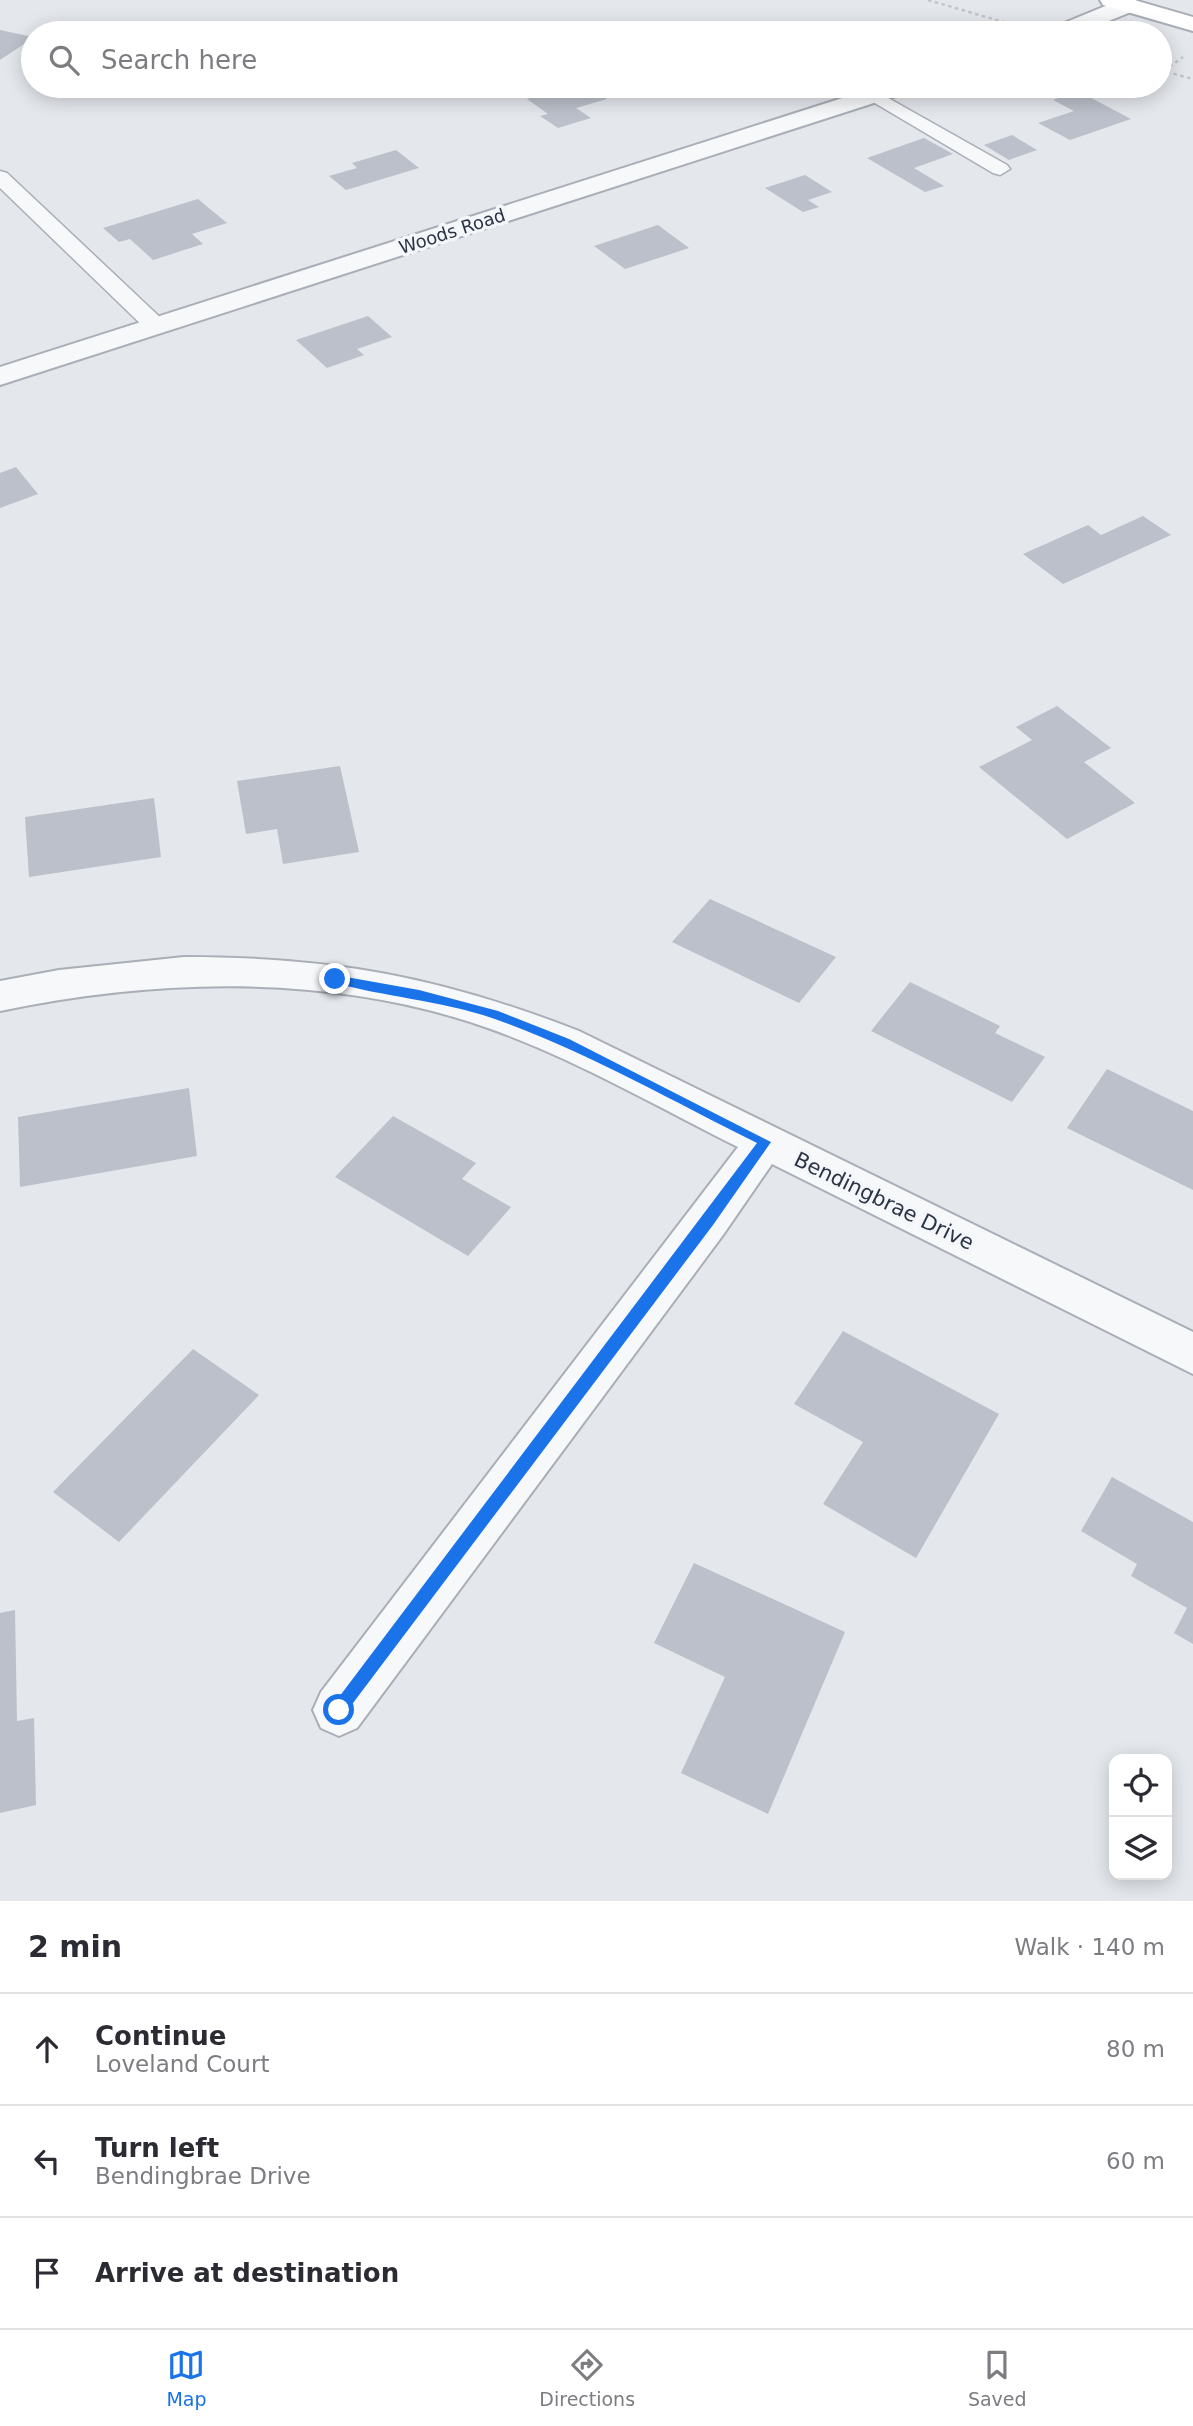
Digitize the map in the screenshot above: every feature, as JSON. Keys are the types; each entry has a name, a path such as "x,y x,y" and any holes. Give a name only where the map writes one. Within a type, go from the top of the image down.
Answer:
{"main road":[{"path":"1126,2 1193,24"}],"street":[{"path":"1086,21 1126,2"},
{"name":"Woods Road","path":"0,376 865,98"},
{"name":"Bendingbrae Drive","path":"0,996 36,987 170,971 335,979 419,994 494,1014 565,1042 1193,1354"},
{"path":"339,1710 708,1222 765,1142"}],"lane":[{"path":"879,98 1000,169"},
{"path":"0,177 156,326"}],"path":[{"path":"928,0 999,21"},
{"path":"1172,64 1183,57"},
{"path":"1172,73 1193,79"}],"building":[{"path":"0,30 21,34 21,46 0,60"},
{"path":"1091,98 1131,119 1070,140 1038,123 1074,111 1053,100"},
{"path":"527,99 607,99 576,108 591,118 558,128 540,116 548,114"},
{"path":"1012,135 1037,150 1009,160 984,145"},
{"path":"924,138 953,154 914,168 944,186 925,192 867,158"},
{"path":"396,150 419,168 346,190 329,176 357,168 352,163"},
{"path":"805,175 832,192 808,200 819,207 803,212 765,188"},
{"path":"198,199 227,223 192,234 203,244 153,260 130,239 119,242 103,228"},
{"path":"658,225 689,248 625,269 594,246"},
{"path":"368,316 392,337 357,349 364,355 327,368 296,340"},
{"path":"16,467 38,494 0,508 0,473"},
{"path":"1143,516 1171,535 1063,584 1023,554 1088,525 1101,535"},
{"path":"1057,706 1111,748 1084,762 1135,803 1067,839 979,767 1032,740 1016,727"},
{"path":"340,766 359,852 283,864 277,829 246,834 237,781"},
{"path":"154,798 161,857 29,877 25,817"},
{"path":"710,899 836,957 799,1003 672,942"},
{"path":"910,982 1000,1026 995,1033 1045,1057 1012,1102 871,1031"},
{"path":"1107,1069 1193,1111 1193,1190 1067,1128"},
{"path":"189,1088 197,1156 20,1187 18,1117"},
{"path":"393,1116 476,1163 462,1179 511,1207 468,1256 335,1177"},
{"path":"843,1331 999,1414 916,1558 823,1504 863,1442 794,1404"},
{"path":"193,1349 259,1395 119,1542 53,1492"},
{"path":"1112,1477 1193,1522 1193,1644 1174,1633 1187,1608 1131,1576 1137,1564 1081,1531"},
{"path":"694,1563 845,1632 768,1814 681,1773 725,1677 654,1643"},
{"path":"15,1610 17,1721 34,1718 36,1805 0,1813 0,1613"}],"route":[{"path":"335,979 419,994 494,1014 565,1042 765,1142 708,1222 339,1710"}]}
